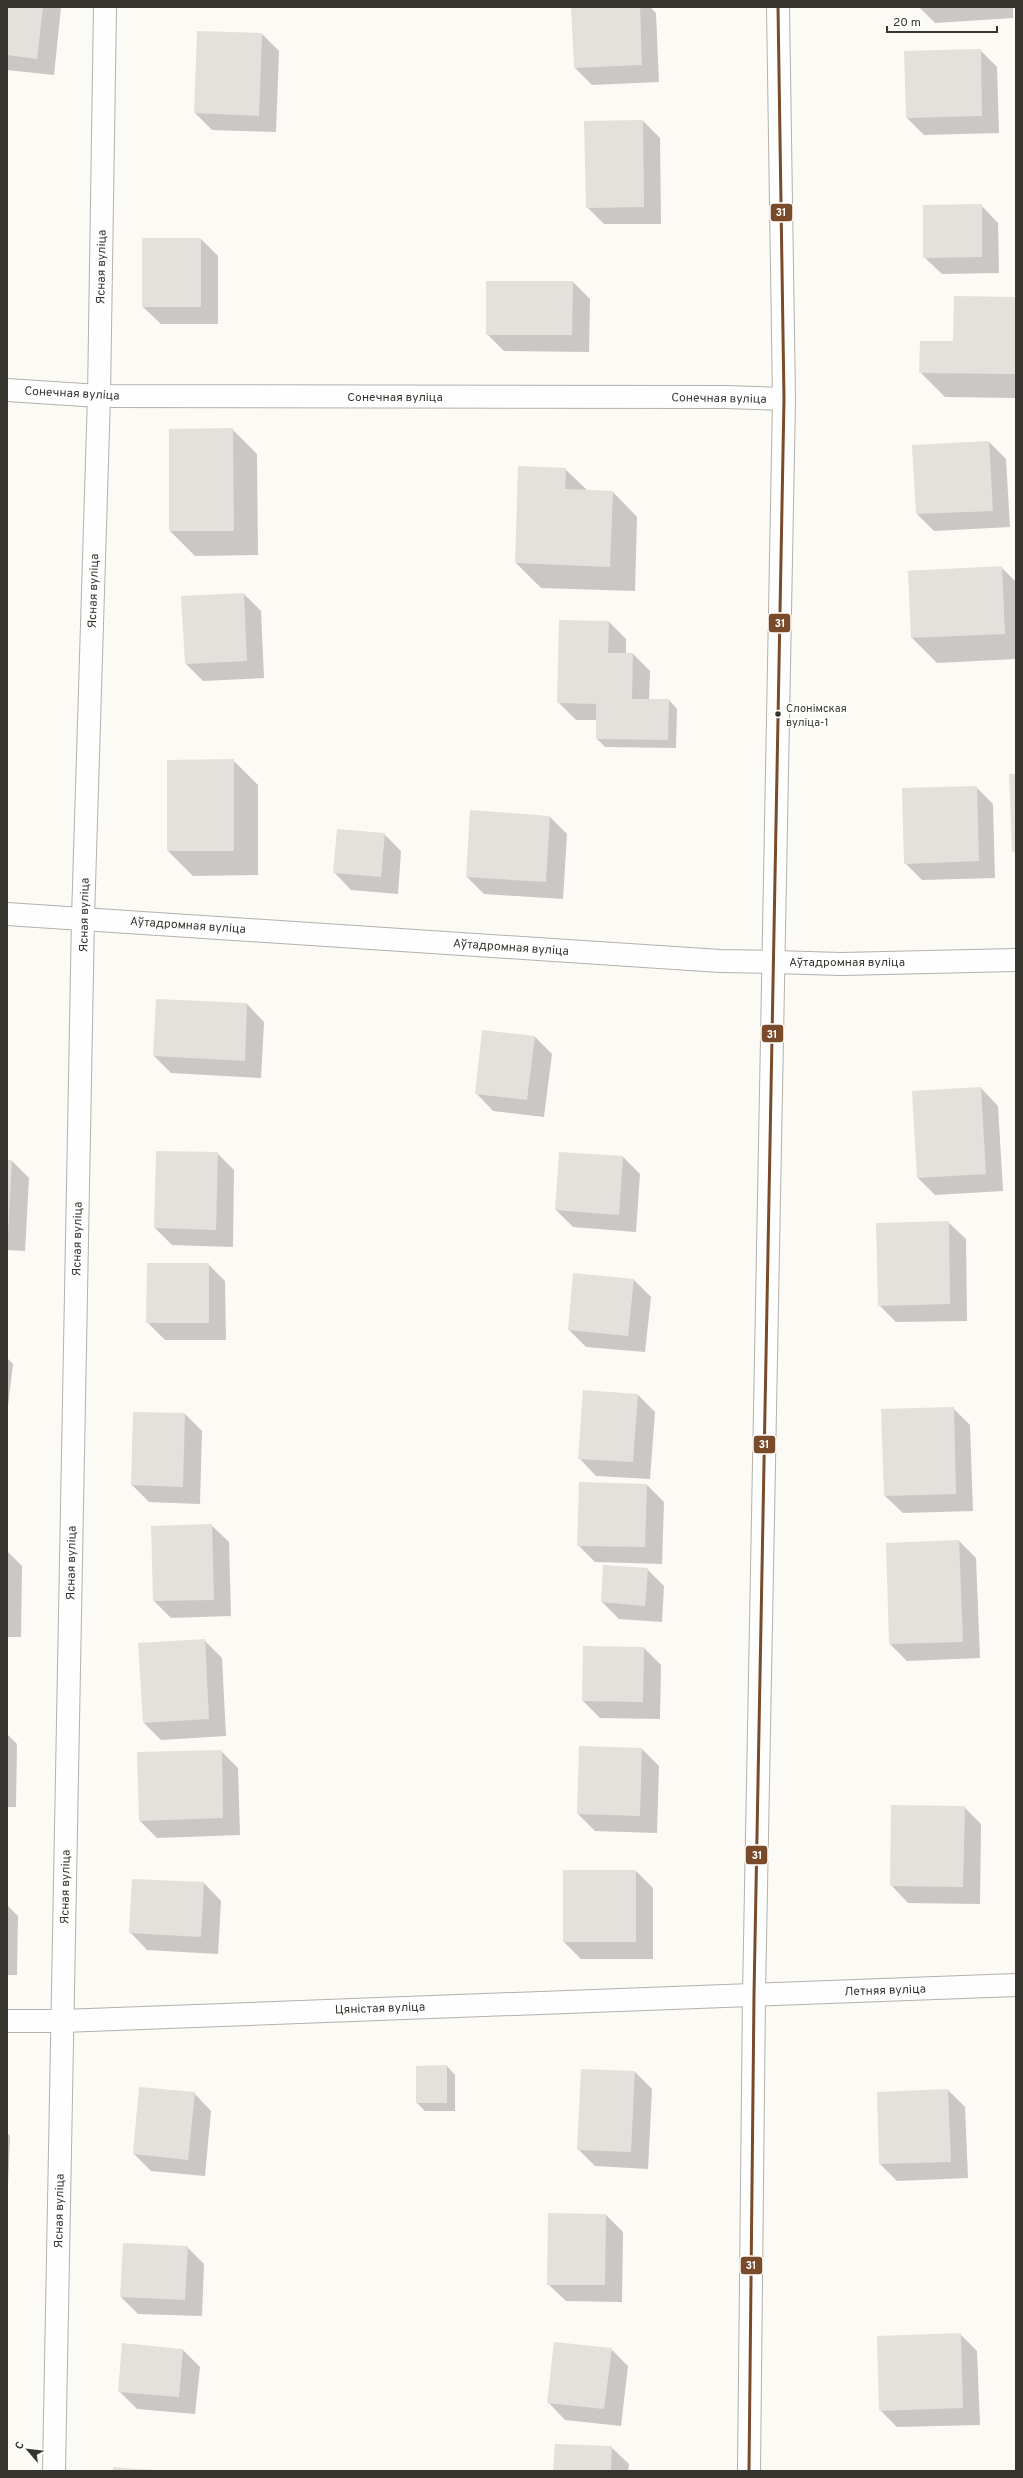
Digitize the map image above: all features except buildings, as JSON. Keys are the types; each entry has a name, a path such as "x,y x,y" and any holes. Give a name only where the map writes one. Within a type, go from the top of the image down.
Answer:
{"street":[{"name":"Ясная вуліца","path":"54,2471 83,918 99,396 105,7"},
{"path":"748,2471 754,1995 775,962 784,399 778,7"},
{"name":"Сонечная вуліца","path":"7,390 99,396 726,397 784,399"},
{"name":"Аўтадромная вуліца","path":"7,914 704,960 841,964 1016,960"},
{"name":"Летняя вуліца","path":"754,1995 1016,1985"},
{"name":"Цяністая вуліца","path":"7,2021 62,2021 652,1997 754,1995"}],"transit line":[{"name":"31","path":"749,2471 754,1995 784,399 778,7"}],"place":[{"name":"Слонімская вуліца-1","path":"778,714"}]}
